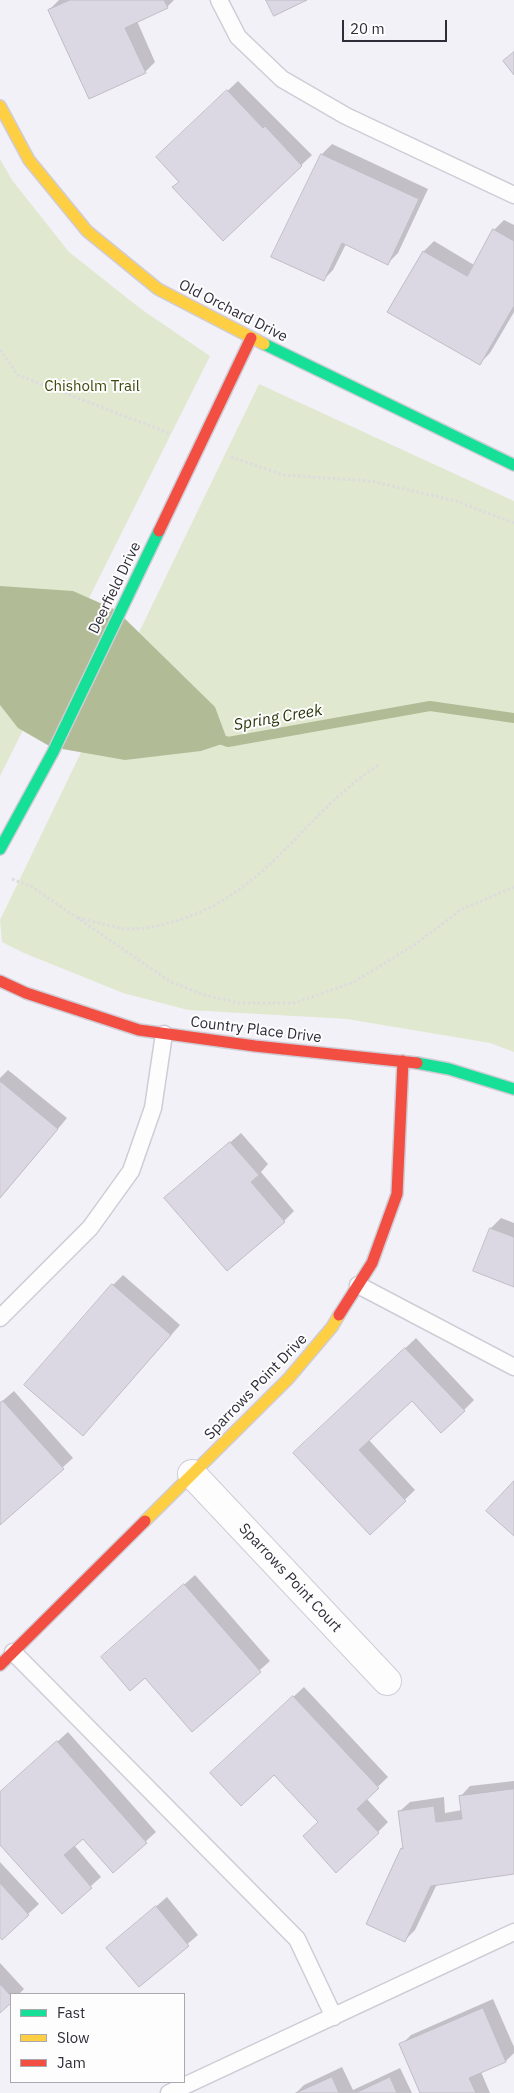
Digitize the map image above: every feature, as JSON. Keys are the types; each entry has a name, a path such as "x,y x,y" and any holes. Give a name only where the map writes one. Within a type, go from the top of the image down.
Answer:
{"street":[{"name":"Old Orchard Drive","path":"0,106 29,160 87,231 158,289 251,338 514,465"},
{"name":"Deerfield Drive","path":"0,849 53,752 251,338"},
{"name":"Country Place Drive","path":"0,981 26,993 129,1027 164,1034 255,1046 402,1061 449,1069 514,1089"},
{"name":"Sparrows Point Drive","path":"0,1665 288,1379 332,1327 372,1264 397,1194 402,1061"},
{"name":"Sparrows Point Court","path":"192,1474 387,1681"}],"lane":[{"path":"219,0 238,37 282,79 346,116 514,194"},
{"path":"0,1318 90,1228 131,1171 153,1108 164,1034"},
{"path":"358,1285 514,1367"},
{"path":"13,1652 297,1939 334,2017"},
{"path":"169,2093 514,1932"}],"path":[{"path":"0,350 18,375 200,446 283,475 371,481 456,501 514,523"},
{"path":"75,917 129,929 161,926 194,915 226,899 257,877 350,785 380,764"},
{"path":"8,878 32,888 171,982 204,995 239,1003 295,1003 354,982 414,945 462,909 514,887"}],"green space":[{"name":"Chisholm Trail","path":"0,159 12,180 69,252 141,309 210,356 0,776"},
{"path":"259,384 514,501 514,1052 490,1043 347,1019 188,1010 123,993 24,953 2,942 0,920"}],"shaded area":[{"path":"0,586 73,591 116,610 215,707 228,742 201,751 125,760 51,747 18,728 0,705"}],"building":[{"path":"70,0 164,0 168,8 125,28 146,73 89,99 48,10"},
{"path":"266,0 307,0 274,16"},
{"path":"514,52 514,75 503,61"},
{"path":"227,90 263,128 265,126 302,166 223,241 172,187 179,182 156,157"},
{"path":"321,154 419,199 388,265 342,243 324,281 271,257"},
{"path":"493,229 514,241 514,306 480,365 387,312 423,251 467,276"},
{"path":"0,1081 58,1129 0,1198"},
{"path":"230,1142 259,1175 251,1182 285,1222 227,1271 164,1198"},
{"path":"490,1228 514,1237 514,1287 473,1271"},
{"path":"112,1284 171,1335 83,1436 24,1385"},
{"path":"405,1348 465,1411 441,1433 412,1401 359,1450 406,1501 370,1535 293,1453"},
{"path":"3,1401 64,1469 0,1525 0,1403"},
{"path":"514,1481 514,1536 486,1511"},
{"path":"184,1584 261,1672 192,1732 145,1678 130,1691 101,1657"},
{"path":"293,1696 379,1788 357,1809 379,1833 336,1873 303,1836 318,1822 274,1775 241,1806 210,1773"},
{"path":"57,1741 147,1843 113,1873 83,1839 64,1855 92,1888 62,1914 0,1845 0,1792"},
{"path":"514,1789 514,1874 431,1886 405,1942 366,1924 401,1848 403,1849 398,1811 434,1806 436,1822 462,1819 459,1796"},
{"path":"0,1883 29,1915 2,1940 0,1937"},
{"path":"156,1906 189,1946 139,1987 106,1948"},
{"path":"0,1984 10,1995 10,2004 0,2013"},
{"path":"483,2008 506,2062 469,2078 476,2093 420,2093 399,2044"},
{"path":"332,2077 339,2093 296,2093"},
{"path":"390,2077 397,2093 356,2093"}],"waterway":[{"name":"Spring Creek","path":"217,738 228,742 430,706 514,718"}],"traffic: fast":[{"path":"264,344 514,465"},
{"path":"0,849 53,752 159,531"},
{"path":"417,1063 449,1069 514,1089"}],"traffic: slow":[{"path":"0,106 29,160 87,231 158,289 264,344"},
{"path":"145,1521 288,1379 332,1327 339,1315"}],"traffic: jam":[{"path":"159,531 251,338"},
{"path":"0,981 26,993 139,1030 255,1046 417,1063"},
{"path":"339,1315 372,1263 397,1194 403,1061"},
{"path":"0,1665 145,1521"}]}
